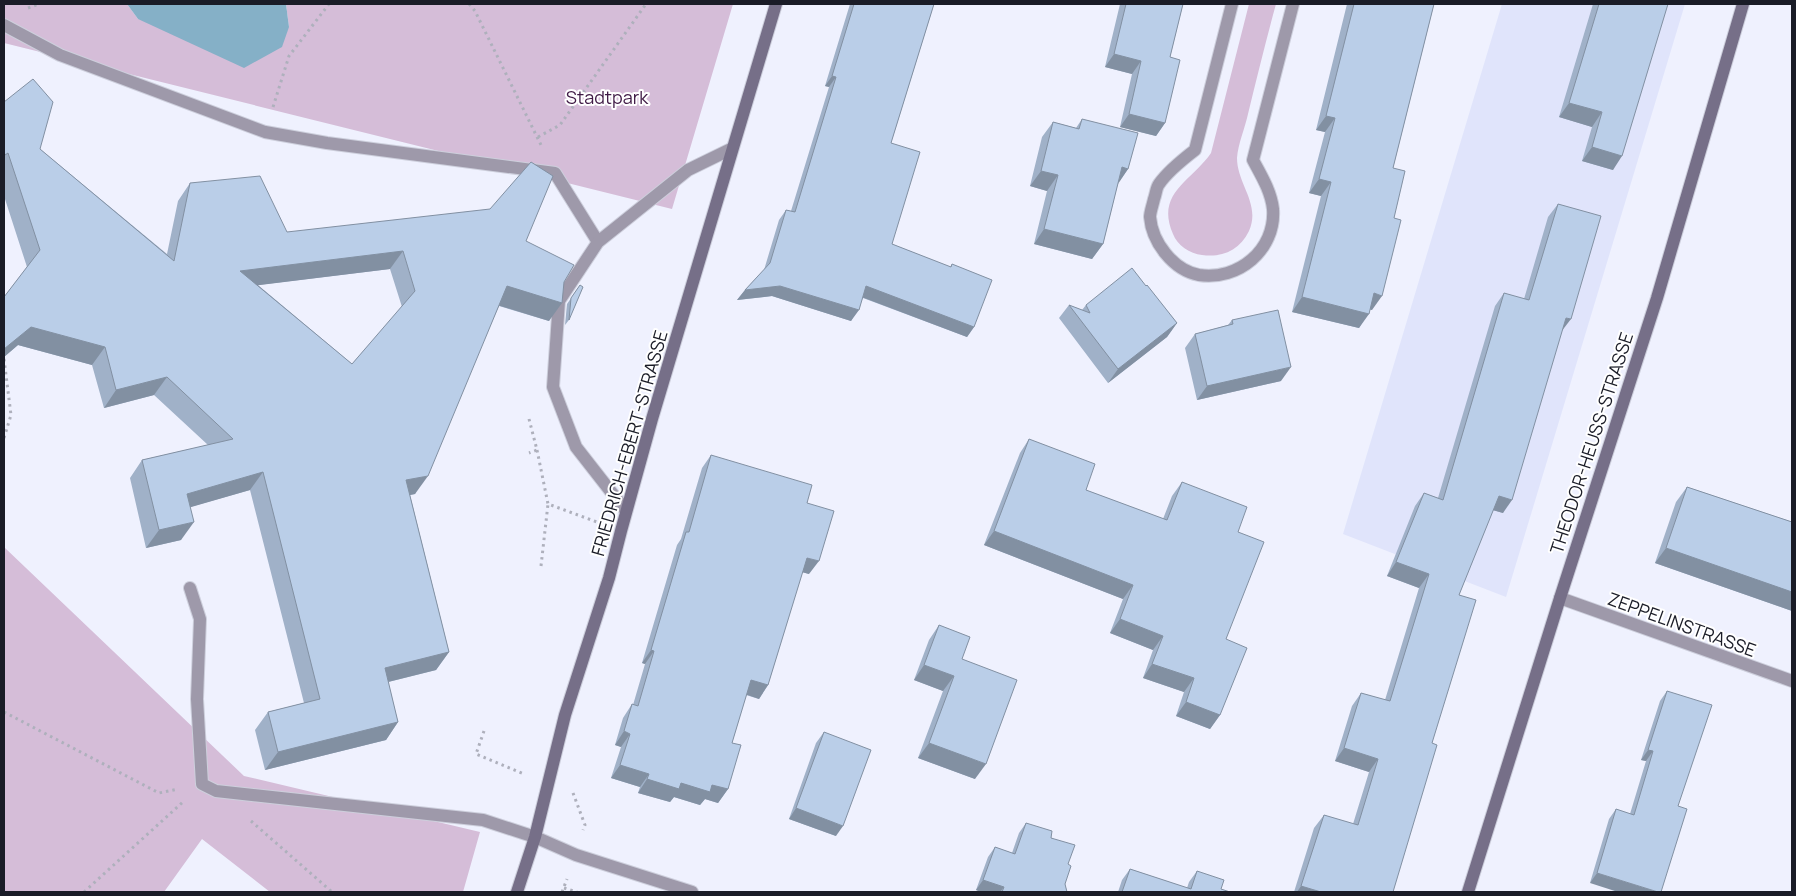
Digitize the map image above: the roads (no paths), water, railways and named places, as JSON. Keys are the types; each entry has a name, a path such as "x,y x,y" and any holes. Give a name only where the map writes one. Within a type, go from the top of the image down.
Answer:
{"street":[{"name":"FRIEDRICH-EBERT-STRASSE","path":"517,892 535,837 565,715 609,578 620,530 652,419 696,274 731,149 776,4"},
{"path":"1232,4 1195,150 1177,164 1158,186 1150,216 1158,244 1177,266 1197,274 1214,276 1234,271 1248,264 1262,249 1271,228 1273,210 1270,196 1252,160 1293,4"},
{"name":"THEODOR-HEUSS-STRASSE","path":"1468,892 1657,298 1743,4"},
{"path":"4,25 60,55 265,132 327,143 555,173 598,242"},
{"path":"626,511 576,447 553,388 558,302 598,242 688,170 731,149"},
{"path":"190,588 200,619 197,699 202,784 216,791 483,820 535,837 576,855 692,892"},
{"name":"ZEPPELINSTRASSE","path":"1560,598 1792,681"}],"park label":[{"name":"Stadtpark","path":"607,97"}]}
